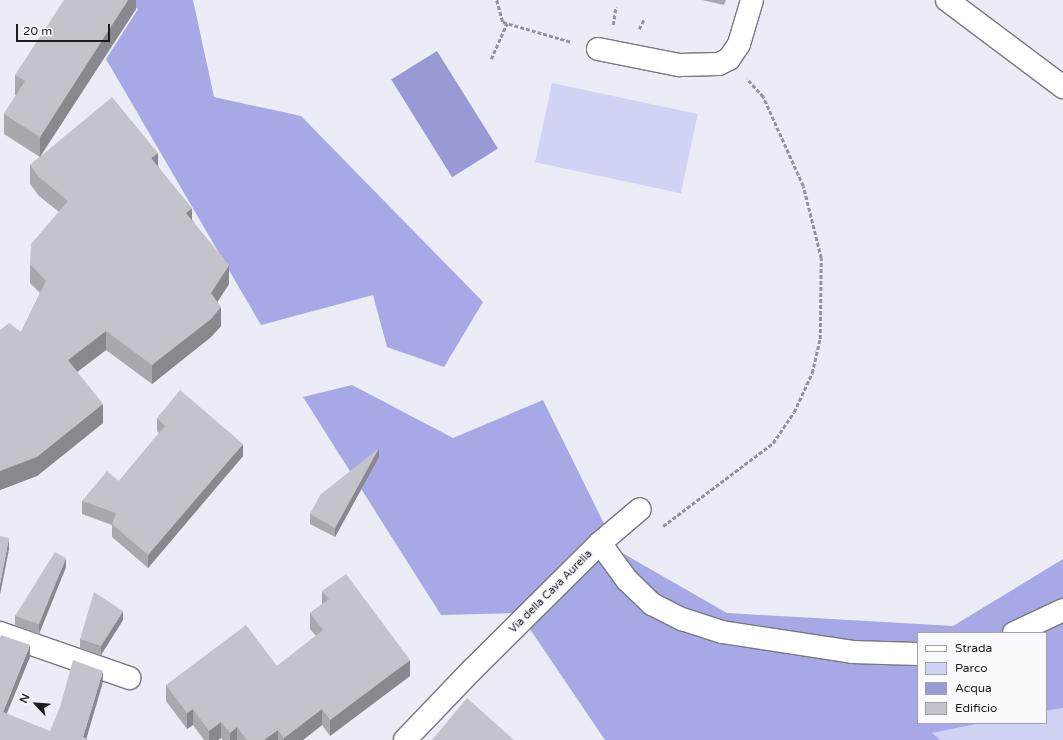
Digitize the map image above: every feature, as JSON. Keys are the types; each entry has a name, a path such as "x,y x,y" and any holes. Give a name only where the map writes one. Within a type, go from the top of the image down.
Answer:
{"lane":[{"path":"598,49 679,65 719,64 728,58 739,44 752,0"},
{"path":"947,0 1063,87"},
{"path":"600,543 640,509"},
{"name":"Via della Cava Aurelia","path":"405,740 472,670 600,543 627,580 652,604 682,618 730,634 852,652 917,654"},
{"path":"1016,632 1063,610"},
{"path":"0,633 129,678"}],"path":[{"path":"497,0 503,22 598,49"},
{"path":"614,22 616,8"},
{"path":"491,59 507,23"},
{"path":"659,529 773,443 794,412 812,373 820,340 821,258 804,186 763,97 728,58"}],"green space":[{"path":"552,83 698,114 681,193 535,162"},
{"path":"1063,708 1063,740 940,740 931,733 977,724 1047,724 1047,711"}],"shaded area":[{"path":"125,0 193,0 214,97 301,116 483,302 444,367 387,347 373,295 261,325 106,59 138,9"},
{"path":"352,385 453,438 543,400 617,550 727,613 953,626 1063,559 1063,708 1047,711 1047,632 917,632 917,724 977,724 932,733 940,740 605,740 519,613 441,615 303,397"}],"water":[{"path":"437,51 498,149 452,177 391,80"}],"building":[{"path":"64,0 128,0 40,137 4,114 25,81 15,75"},
{"path":"112,97 158,153 151,158 192,208 186,213 229,265 211,293 221,307 211,319 152,365 106,331 68,360 103,404 37,457 0,471 0,330 9,323 21,332 46,281 30,264 31,244 68,201 39,177 30,165"},
{"path":"180,390 243,444 148,555 112,524 116,513 82,501 107,471 119,481 165,426 157,418"},
{"path":"379,448 335,528 310,514 320,495"},
{"path":"0,536 9,538 0,584"},
{"path":"55,552 66,558 39,624 15,616"},
{"path":"346,574 410,660 330,720 322,709 284,738 278,730 264,740 247,740 237,727 230,733 221,722 209,731 193,709 187,713 166,685 246,625 277,666 323,630 310,613 329,599 322,591"},
{"path":"94,592 123,611 101,646 80,639"},
{"path":"1,635 30,645 3,712 50,731 60,707 73,660 103,671 83,737 89,740 0,740"},
{"path":"467,698 514,740 432,740"}]}
